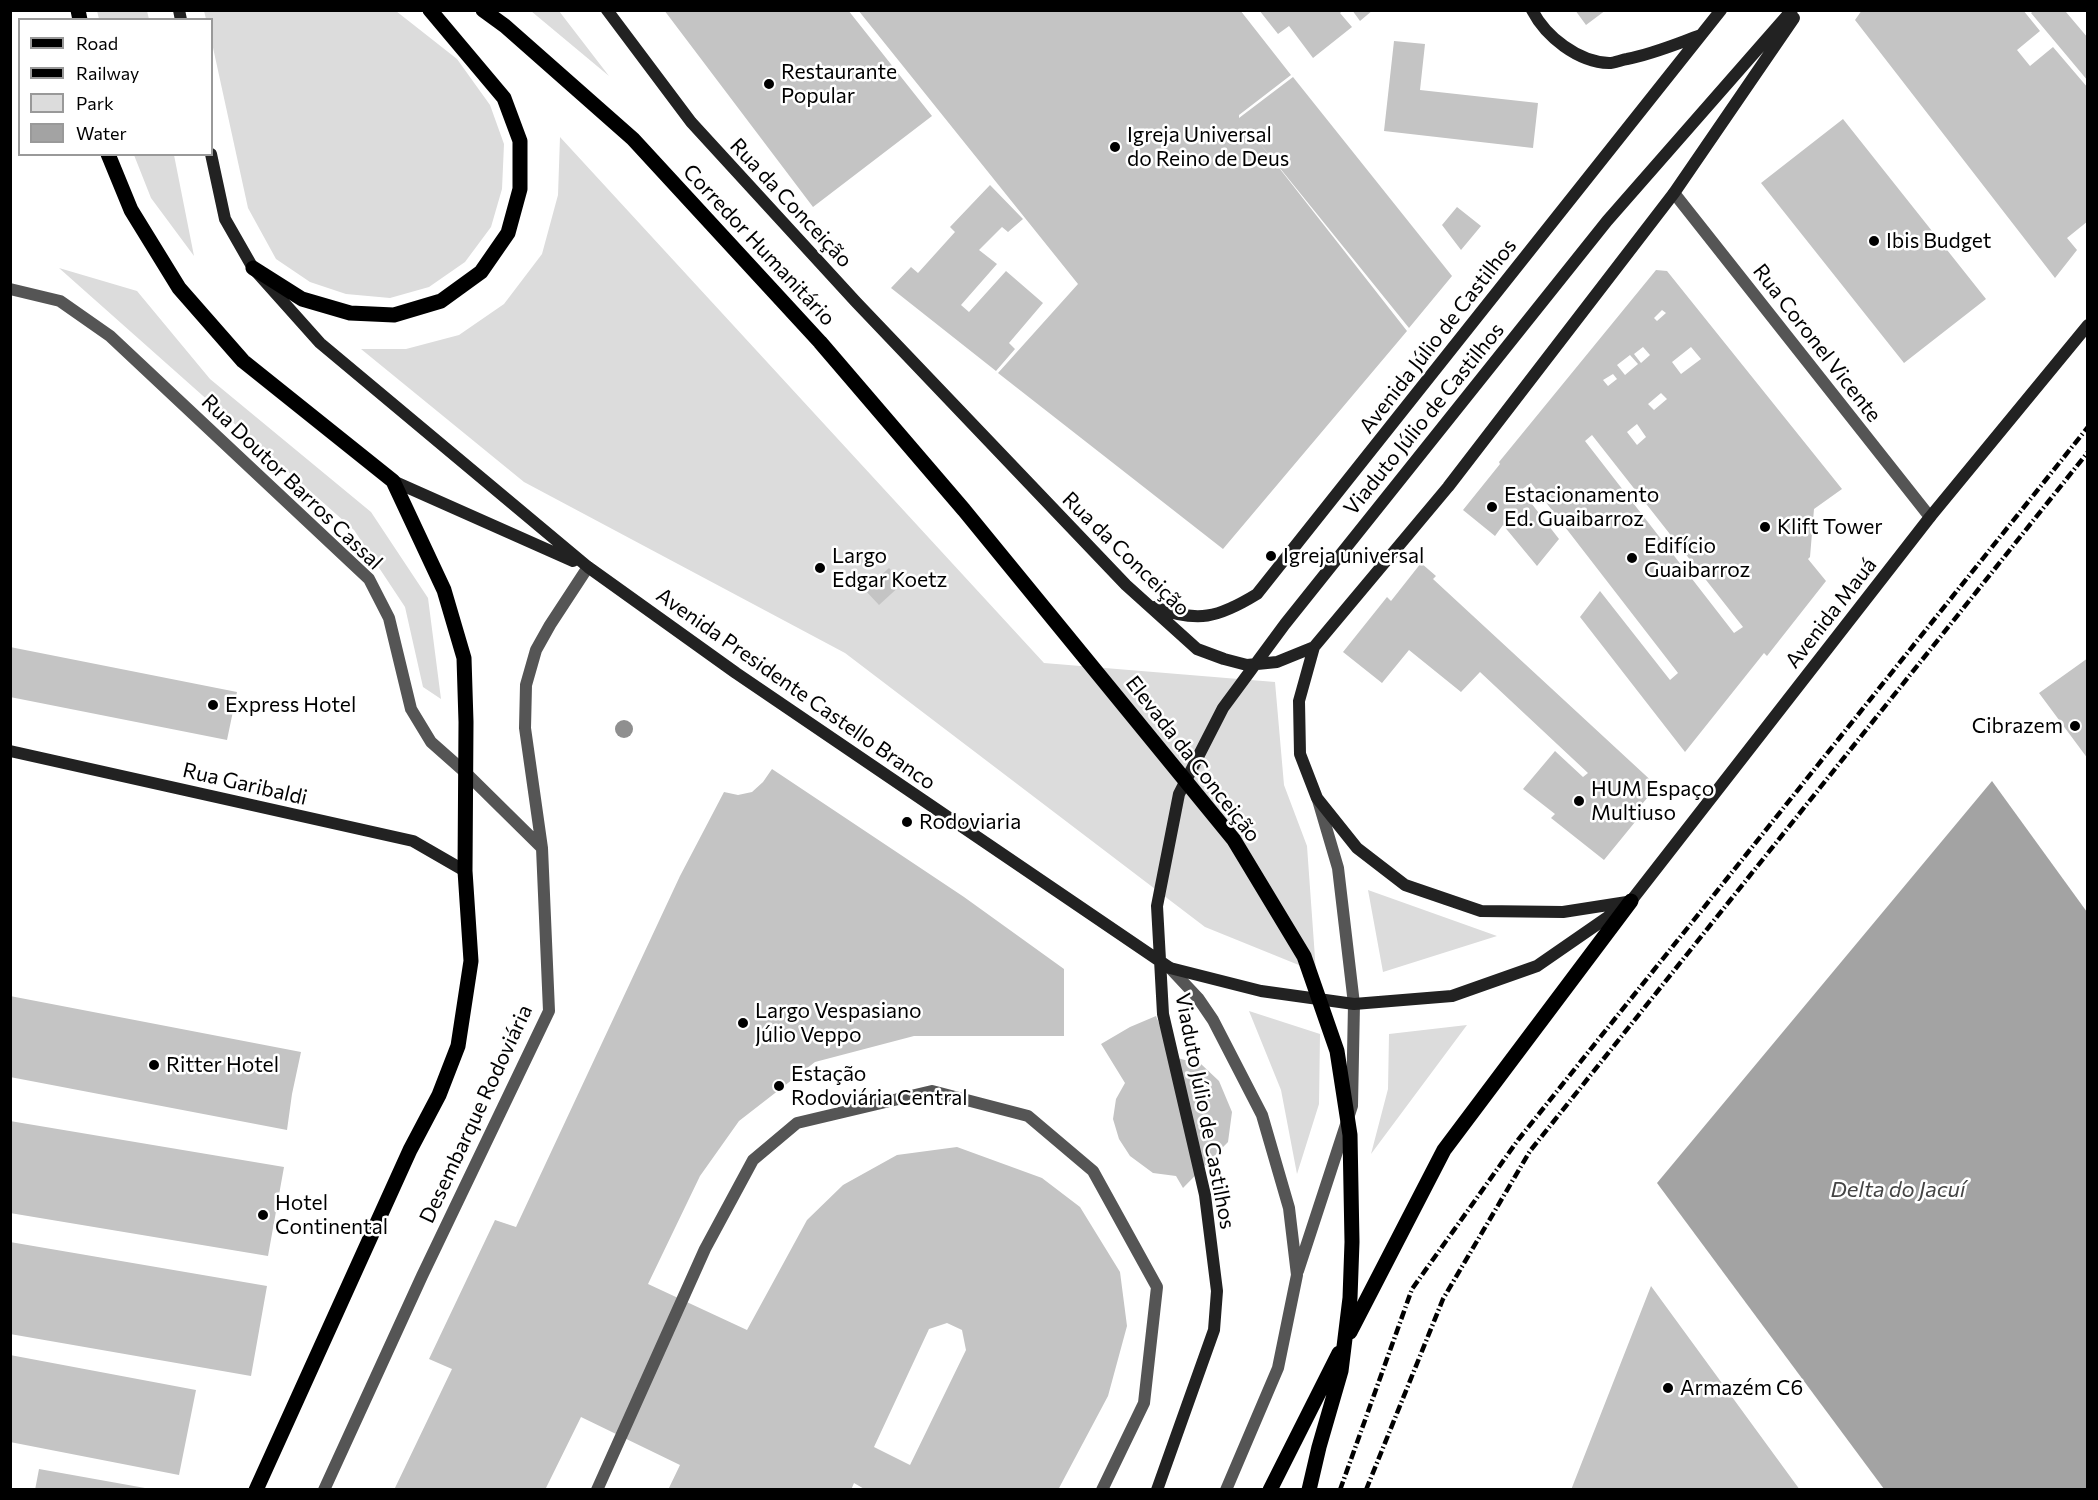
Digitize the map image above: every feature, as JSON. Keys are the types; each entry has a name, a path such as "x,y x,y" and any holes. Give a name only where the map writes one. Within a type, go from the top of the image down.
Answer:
{"main road":[{"path":"211,156 225,219 253,268 302,299 350,314 394,315 441,301 481,272 508,233 520,189 520,141 504,98 430,10"},
{"name":"Corredor Humanitário","path":"483,10 505,26 633,139 820,342 964,510"},
{"name":"Rua da Conceição","path":"607,10 691,122 961,414 1147,604 1197,649 1247,665 1277,662 1314,647"},
{"path":"1527,10 1561,44 1582,57 1609,63 1653,54 1702,34"},
{"name":"Avenida Júlio de Castilhos","path":"1147,604 1176,615 1205,617 1233,609 1257,594 1721,10"},
{"name":"Viaduto Júlio de Castilhos","path":"1157,1490 1214,1330 1217,1291 1205,1195 1163,1014 1156,906 1179,794 1223,708 1278,634 1607,221 1792,10"},
{"path":"1631,901 1563,912 1481,911 1405,885 1357,848 1317,798 1300,754 1299,701 1314,647 1448,487 1674,193 1800,10"},
{"path":"109,156 131,210 179,288 243,361 393,481 444,590 464,658 465,871 471,961 458,1046 439,1095 410,1150 256,1490"},
{"name":"Avenida Presidente Castello Branco","path":"253,268 320,343 588,567 735,673 1170,968"},
{"name":"Avenida Mauá","path":"1170,968 1261,991 1354,1004 1452,996 1537,966 1631,901 1930,518 2088,325"},
{"name":"Avenida Presidente Castello Branco","path":"393,481 588,567"},
{"name":"Elevada da Conceição","path":"964,510 1234,840 1304,956 1337,1051 1350,1135 1352,1242 1350,1298 1341,1371 1319,1447 1310,1490"},
{"name":"Rua Garibaldi","path":"10,751 413,841 465,871"},
{"path":"1270,1490 1444,1150 1631,901"}],"street":[{"name":"Rua Coronel Vicente","path":"1674,193 1930,518"},
{"name":"Rua Doutor Barros Cassal","path":"10,289 60,301 110,336 369,579 389,618 411,709 431,742 542,848"},
{"name":"Desembarque Rodoviária","path":"324,1490 422,1276 549,1011 542,848 525,728 526,685 541,642 588,567"},
{"path":"1297,1275 1352,1106 1354,1004 1338,868 1317,798"},
{"name":"Avenida Presidente Castello Branco","path":"1170,968 1198,998 1213,1020 1262,1115 1289,1208 1297,1275 1278,1368 1226,1490"},
{"path":"597,1490 705,1249 753,1160 797,1123 932,1091 1028,1116 1093,1171 1157,1287 1144,1403 1102,1490"}],"green space":[{"path":"97,11 147,11 149,18 99,18"},
{"path":"204,11 396,11 457,59 490,105 504,144 502,189 491,227 465,262 429,287 390,298 346,294 310,282 276,259 248,208 213,48 213,18 206,18"},
{"path":"531,11 559,11 609,76"},
{"path":"560,137 1044,663 1275,682 1284,785 1307,846 1316,972 1205,927 845,653 524,482 361,349 406,349 459,335 504,304 542,254 558,195"},
{"path":"134,156 174,156 194,256 151,198"},
{"path":"59,268 137,291 210,379 371,512 428,598 441,699 423,687 405,607 354,530"},
{"path":"1368,890 1497,936 1383,972"},
{"path":"1249,1011 1320,1034 1319,1104 1297,1174 1281,1090"},
{"path":"1467,1025 1371,1154 1388,1089 1389,1034"}],"water":[{"name":"Delta do Jacuí","path":"1992,781 2087,912 2087,1489 1884,1489 1657,1183"}],"building":[{"path":"664,10 848,10 932,116 813,207"},
{"name":"Igreja Universal do Reino de Deus","path":"858,10 1240,10 1291,75 1239,115 1239,118 1293,77 1452,276 1409,328 1258,141 1407,331 1223,549 998,373 1078,284"},
{"path":"1259,10 1343,10 1340,13 1352,27 1313,58 1289,26 1278,34"},
{"path":"1352,10 1373,10 1360,21"},
{"path":"1575,10 1606,10 1586,25"},
{"path":"1862,10 2023,10 2040,31 2017,50 2030,66 2053,47 2088,88 2088,221 2067,238 2077,250 2055,278 1855,20"},
{"path":"2034,10 2068,10 2066,12 2088,38 2088,81 2031,13"},
{"path":"1394,41 1425,44 1420,90 1538,103 1533,148 1384,131"},
{"name":"Ibis Budget","path":"1843,119 1986,299 1904,363 1761,183"},
{"path":"990,185 1023,219 1008,232 1002,227 979,250 997,264 961,305 969,312 1006,271 1043,303 1009,343 1015,349 996,371 891,288 911,267 918,273 955,232 950,227"},
{"path":"1457,207 1481,226 1461,250 1442,225"},
{"path":"1656,270 1667,271 1842,489 1814,509 1808,559 1826,581 1767,656 1764,653 1685,752 1580,617 1600,591 1670,680 1678,673 1531,483 1521,490 1559,539 1537,566 1503,525 1495,536 1463,510 1500,464 1499,462","holes":["1662,310 1666,313 1657,321 1654,318","1643,347 1650,355 1641,363 1634,354","1691,347 1701,359 1681,374 1672,362","1630,355 1638,364 1625,375 1617,365","1613,374 1617,379 1608,386 1603,380","1661,393 1667,399 1654,410 1648,404","1637,424 1646,437 1637,445 1627,432","1592,435 1743,627 1734,633 1585,441"]},
{"path":"1421,563 1436,576 1433,579 1657,786 1630,819 1635,822 1604,860 1551,818 1555,814 1523,789 1555,751 1583,777 1588,773 1480,672 1461,692 1409,650 1382,683 1343,652 1387,597 1391,601"},
{"path":"889,568 903,583 879,605 865,590"},
{"path":"10,647 237,692 227,740 10,697"},
{"name":"Cibrazem","path":"2088,658 2088,759 2039,693"},
{"name":"Estação Rodoviária Central","path":"772,769 964,897 1064,969 1064,1036 914,1036 815,1062 739,1121 700,1176 648,1284 747,1330 807,1220 843,1185 897,1155 957,1147 1042,1178 1080,1207 1120,1272 1127,1326 1108,1396 1058,1490 866,1490 854,1483 851,1490 668,1490 680,1465 581,1417 545,1490 394,1490 452,1369 429,1359 495,1220 516,1227 680,876 724,792 738,795 752,792","holes":["947,1323 962,1330 966,1350 910,1465 874,1447 929,1329"]},
{"name":"Ritter Hotel","path":"10,996 301,1052 287,1130 10,1077"},
{"path":"1156,1016 1173,1057 1201,1064 1219,1081 1232,1112 1228,1142 1183,1188 1176,1176 1153,1173 1130,1156 1119,1139 1113,1119 1116,1099 1125,1083 1101,1044 1130,1027"},
{"path":"10,1121 284,1167 268,1256 10,1213"},
{"path":"10,1242 267,1286 251,1376 10,1334"},
{"name":"Armazém C6","path":"1651,1286 1800,1490 1571,1490"},
{"path":"10,1355 196,1390 179,1475 10,1442"},
{"path":"39,1469 145,1488 145,1490 35,1490"}],"railway":[{"path":"1340,1490 1412,1289 1518,1140 2088,427"},
{"path":"1366,1490 1443,1299 1530,1151 2088,452"}],"place":[{"name":"Restaurante Popular","path":"769,84"},
{"name":"Igreja Universal do Reino de Deus","path":"1115,147"},
{"name":"Ibis Budget","path":"1874,241"},
{"name":"Estacionamento Ed. Guaibarroz","path":"1492,507"},
{"name":"Klift Tower","path":"1765,527"},
{"name":"Igreja universal","path":"1271,556"},
{"name":"Edifício Guaibarroz","path":"1632,558"},
{"name":"Largo Edgar Koetz","path":"820,568"},
{"name":"Express Hotel","path":"213,705"},
{"name":"Cibrazem","path":"2075,726"},
{"name":"HUM Espaço Multiuso","path":"1579,801"},
{"name":"Rodoviaria","path":"907,822"},
{"name":"Largo Vespasiano Júlio Veppo","path":"743,1023"},
{"name":"Ritter Hotel","path":"154,1065"},
{"name":"Estação Rodoviária Central","path":"779,1086"},
{"name":"Hotel Continental","path":"263,1215"},
{"name":"Armazém C6","path":"1668,1388"}]}
